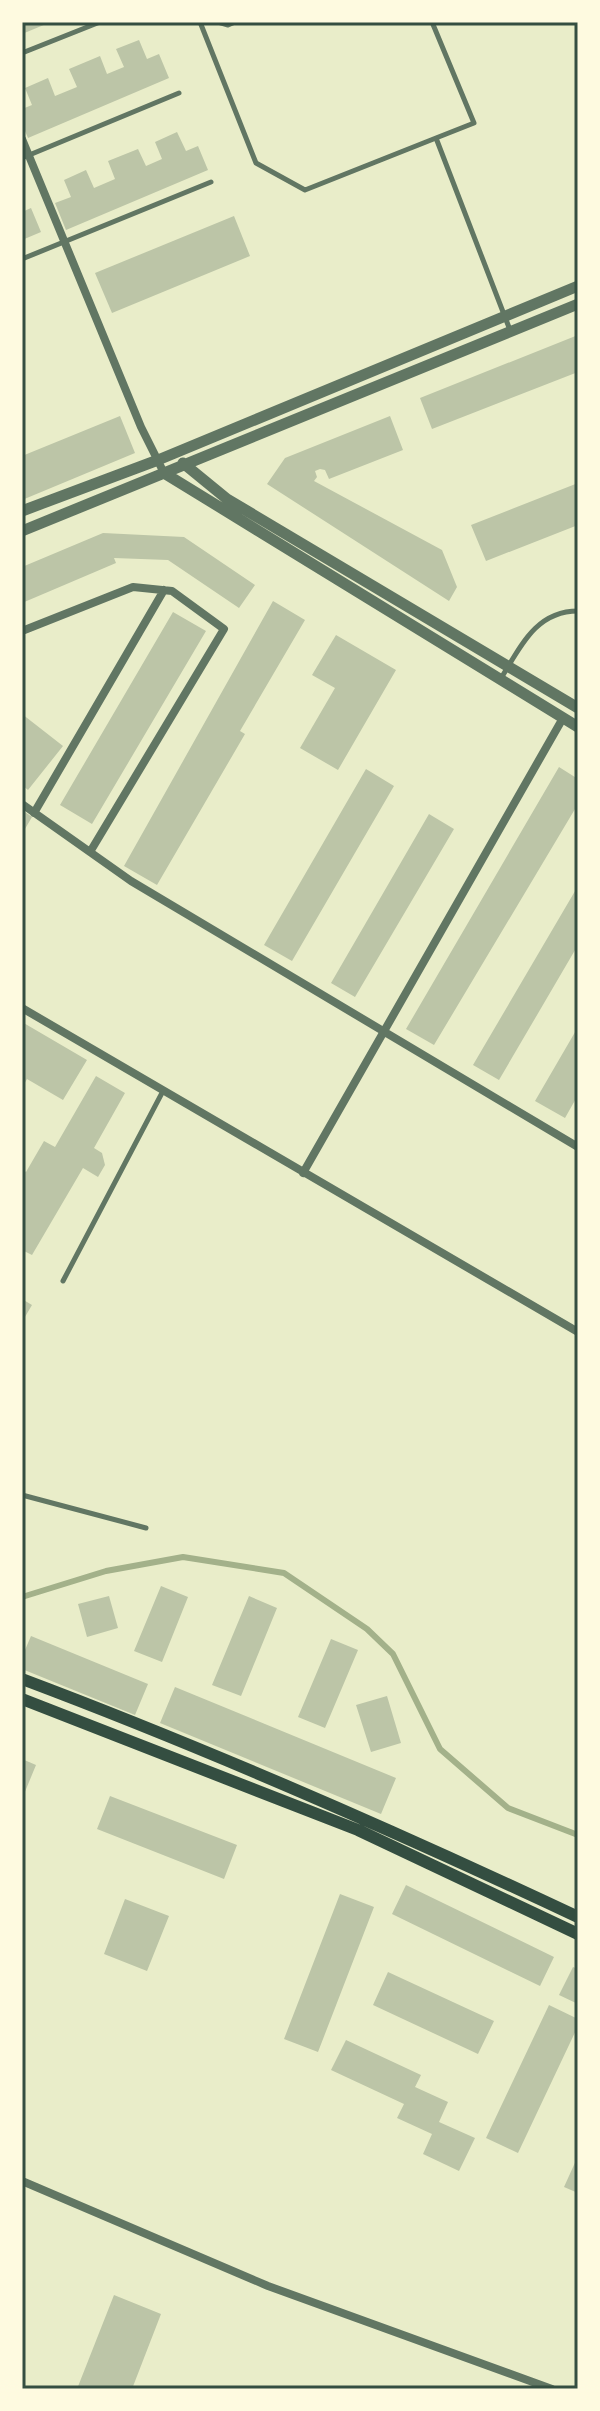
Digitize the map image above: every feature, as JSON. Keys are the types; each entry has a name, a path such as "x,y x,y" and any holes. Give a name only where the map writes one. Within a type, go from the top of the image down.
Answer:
{"main road":[{"path":"22,1679 208,1750 382,1825 578,1917"},
{"path":"22,1699 358,1830 578,1934"}],"street":[{"path":"22,139 25,157 164,473 578,727"},
{"path":"22,511 176,453 578,286"},
{"path":"22,531 578,304"},
{"path":"176,453 185,465 227,499 578,708"},
{"path":"22,631 133,587 172,591 224,629 90,852"},
{"path":"34,813 164,590"},
{"path":"303,1173 563,718"},
{"path":"22,804 131,881 578,1147"},
{"path":"22,1008 578,1332"},
{"path":"22,2181 268,2286 552,2389"}],"lane":[{"path":"22,53 100,22"},
{"path":"200,22 256,163 305,190 474,123 432,22"},
{"path":"218,22 228,25 235,22"},
{"path":"25,157 179,93"},
{"path":"436,138 511,331"},
{"path":"22,259 211,182"},
{"path":"500,680 533,629 545,619 578,611"},
{"path":"63,1281 163,1091"},
{"path":"22,1495 146,1528"}],"building":[{"path":"22,22 51,22 22,34"},
{"path":"139,40 147,59 159,54 169,78 28,138 22,124 22,109 32,105 25,88 48,78 55,96 77,87 69,69 100,56 107,74 124,67 116,49"},
{"path":"177,132 186,151 198,146 208,170 66,230 55,203 71,197 64,180 86,170 94,188 115,179 108,161 138,149 146,166 162,159 155,142"},
{"path":"31,208 41,232 22,240 22,212"},
{"path":"234,216 250,256 112,313 95,273"},
{"path":"578,335 578,372 432,429 420,398"},
{"path":"120,416 135,453 22,500 22,456"},
{"path":"390,416 403,450 329,479 325,470 320,469 315,471 317,477 314,481 442,550 457,587 449,601 267,484 285,458"},
{"path":"578,483 578,525 486,561 471,525"},
{"path":"103,533 184,537 255,585 239,608 168,560 114,558 116,563 22,603 22,567"},
{"path":"273,601 305,620 240,731 245,734 157,885 124,866"},
{"path":"173,612 206,631 92,824 60,805"},
{"path":"336,635 396,670 338,770 300,748 335,688 312,675"},
{"path":"22,714 63,746 28,790 22,785"},
{"path":"559,767 578,779 578,804 434,1045 406,1029"},
{"path":"366,769 394,786 292,961 264,945"},
{"path":"22,810 32,817 22,834"},
{"path":"429,814 454,829 355,997 331,983"},
{"path":"578,886 578,945 499,1080 473,1065"},
{"path":"22,1022 87,1060 63,1100 27,1079 22,1088"},
{"path":"578,1027 578,1095 565,1118 535,1101"},
{"path":"96,1076 125,1093 94,1148 102,1153 105,1165 98,1177 83,1168 32,1255 22,1250 22,1169 26,1172 44,1141 55,1147"},
{"path":"22,1299 32,1305 22,1322"},
{"path":"161,1586 188,1597 162,1662 134,1651"},
{"path":"109,1596 118,1628 87,1637 78,1604"},
{"path":"249,1596 277,1608 241,1696 212,1685"},
{"path":"31,1636 148,1684 135,1715 22,1669 22,1657"},
{"path":"331,1639 358,1650 325,1728 298,1717"},
{"path":"175,1687 396,1778 381,1814 160,1723"},
{"path":"387,1696 401,1743 371,1752 356,1705"},
{"path":"22,1759 36,1765 22,1799"},
{"path":"110,1796 237,1845 224,1879 97,1829"},
{"path":"406,1885 554,1957 540,1986 392,1914"},
{"path":"340,1894 374,1907 318,2052 284,2039"},
{"path":"125,1899 169,1916 147,1971 104,1954"},
{"path":"573,1967 578,1969 578,2004 559,1995"},
{"path":"388,1972 494,2021 478,2054 373,2005"},
{"path":"549,2005 578,2019 578,2026 518,2153 486,2138"},
{"path":"346,2040 421,2075 415,2087 448,2102 439,2122 475,2138 459,2171 423,2154 432,2134 397,2118 404,2104 331,2070"},
{"path":"578,2156 578,2193 564,2187"},
{"path":"114,2295 161,2314 132,2389 77,2389"}],"waterway":[{"path":"22,1597 106,1571 183,1557 284,1573 367,1629 393,1654 440,1749 508,1808 578,1835"}]}
